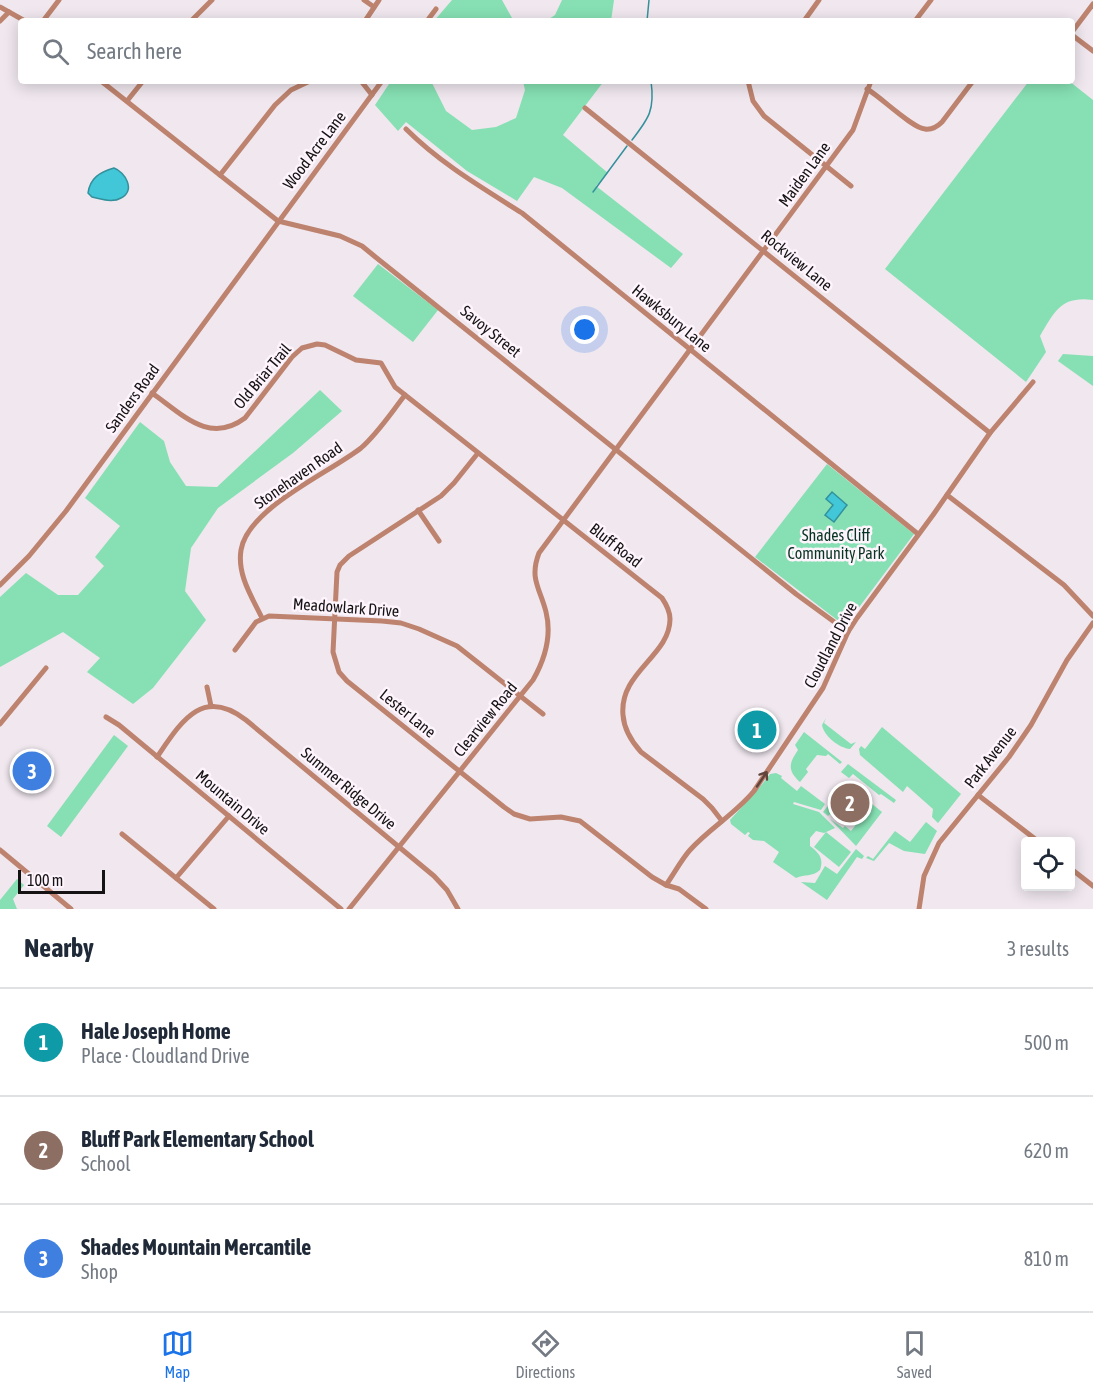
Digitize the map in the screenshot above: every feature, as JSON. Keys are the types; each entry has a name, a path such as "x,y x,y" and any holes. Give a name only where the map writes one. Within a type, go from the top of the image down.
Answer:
{"street":[{"path":"45,18 59,0"},
{"path":"194,18 212,0"},
{"path":"364,0 374,7"},
{"path":"367,18 379,0"},
{"path":"806,18 819,0"},
{"path":"917,18 931,0"},
{"path":"1075,30 1093,4"},
{"path":"0,7 20,18"},
{"path":"429,18 436,9"},
{"path":"0,21 9,12"},
{"path":"1075,36 1093,51"},
{"name":"Savoy Street","path":"105,84 278,221 330,232 362,246 796,594 848,632"},
{"path":"127,101 141,84"},
{"path":"220,175 275,105 291,90 304,84"},
{"path":"363,84 372,95"},
{"name":"Wood Acre Lane","path":"278,221 380,84"},
{"path":"749,84 753,101 764,116 852,186"},
{"name":"Maiden Lane","path":"616,449 853,130 870,84"},
{"path":"867,89 915,125 928,129 942,122 971,84"},
{"name":"Rockview Lane","path":"585,108 990,433"},
{"name":"Hawksbury Lane","path":"405,129 453,170 522,213 918,534"},
{"name":"Sanders Road","path":"0,585 42,541 278,221"},
{"name":"Old Briar Trail","path":"152,393 199,426 213,430 226,429 245,418 291,357 302,348 316,344 332,348"},
{"name":"Bluff Road","path":"332,348 356,360 381,363 395,387 662,598 668,608 670,619 667,636 627,688 622,704 623,720 634,745 703,799 722,821"},
{"name":"Cloudland Drive","path":"666,885 689,851 741,807 754,791 823,688 848,632 990,433 1033,382"},
{"name":"Stonehaven Road","path":"262,618 243,578 241,550 247,533 265,512 366,443 405,395"},
{"name":"Clearview Road","path":"349,909 460,772 540,668 548,638 546,613 534,578 536,561 539,553 616,449"},
{"name":"Lester Lane","path":"478,453 441,496 342,561 337,572 333,652 339,672 347,681 504,807 523,817 540,820 568,818 580,821 652,877 679,889 706,909"},
{"path":"947,495 1064,585 1093,616"},
{"path":"418,510 439,541"},
{"name":"Meadowlark Drive","path":"262,618 275,615 401,623 457,646 543,714"},
{"path":"235,650 251,628 262,618"},
{"name":"Park Avenue","path":"920,909 924,876 945,832 978,795 1027,732 1063,667 1093,623"},
{"path":"0,724 46,668"},
{"path":"157,757 186,717 211,706 207,687"},
{"name":"Summer Ridge Drive","path":"211,706 228,708 237,713 441,884 458,909"},
{"name":"Mountain Drive","path":"106,717 119,725 341,909"},
{"path":"978,795 1033,837"},
{"path":"176,878 229,816"},
{"path":"122,834 214,909"},
{"path":"0,850 71,909"},
{"path":"1075,871 1093,886"}],"green space":[{"path":"452,0 502,0 512,18 437,18"},
{"path":"562,0 614,0 611,18 550,18 555,15"},
{"path":"389,84 432,84 446,111 472,130 496,127 516,118 525,90 524,84 602,84 563,135 608,173 596,186 683,254 671,268 562,188 534,177 517,201 467,171 406,122 398,131 375,105"},
{"path":"1027,84 1073,84 1093,100 1093,300 1073,300 1066,303 1050,319 1040,336 1046,352 1026,382 885,269"},
{"path":"378,264 438,310 413,342 353,296"},
{"path":"1063,354 1093,356 1093,386 1058,361"},
{"path":"320,390 342,411 293,453 218,508 191,548 185,591 206,620 153,688 133,704 87,672 100,658 63,632 0,667 0,597 26,573 58,595 78,595 104,566 95,557 120,526 85,498 140,422 164,441 170,462 186,486 217,487"},
{"name":"Shades Cliff Community Park","path":"827,464 914,534 845,626 755,557"},
{"path":"826,718 824,723 851,744 856,742 850,749 837,744 829,737 822,725"},
{"path":"882,727 961,794 938,823 932,817 933,809 907,786 903,792 860,755 861,746 865,749"},
{"path":"804,732 842,762 840,764 828,754 826,756 817,755 806,769 808,772 800,782 793,774 791,766 798,750 795,745"},
{"path":"114,735 128,746 61,837 47,826"},
{"path":"848,764 896,800 894,803 881,794 879,795 853,774 849,778 841,772"},
{"path":"776,773 797,791 801,786 825,804 821,810 794,802 793,804 819,812 835,828 824,833 816,831 810,838 810,846 821,859 820,870 814,874 796,878 773,862 779,852 764,841 753,840 748,836 750,833 745,835 731,824 730,820 770,774"},
{"path":"842,788 852,795 834,818 830,814 828,816 823,812"},
{"path":"872,804 882,812 856,846 830,819 851,831"},
{"path":"926,822 937,831 925,854 904,851 889,843 874,861 866,858 868,856 873,859 895,831 910,842"},
{"path":"826,832 851,852 839,867 814,847"},
{"path":"856,849 864,856 862,859 857,857 827,900 801,882 815,883 825,866 837,874"},
{"path":"17,879 24,885 13,899 17,909 0,909 0,900"}],"water":[{"path":"114,168 125,177 128,190 125,195 114,200 92,197 88,193 93,180 104,171"},
{"path":"832,492 847,505 834,522 825,515 833,505 826,499"}],"waterway":[{"path":"647,18 649,0"},
{"path":"632,140 643,126 649,113 652,99 651,84"},
{"path":"593,192 627,146"}],"place":[{"name":"Hale Joseph Home","path":"757,730"},
{"name":"Shades Mountain Mercantile","path":"32,771"},
{"name":"Bluff Park Elementary School","path":"850,803"}]}
